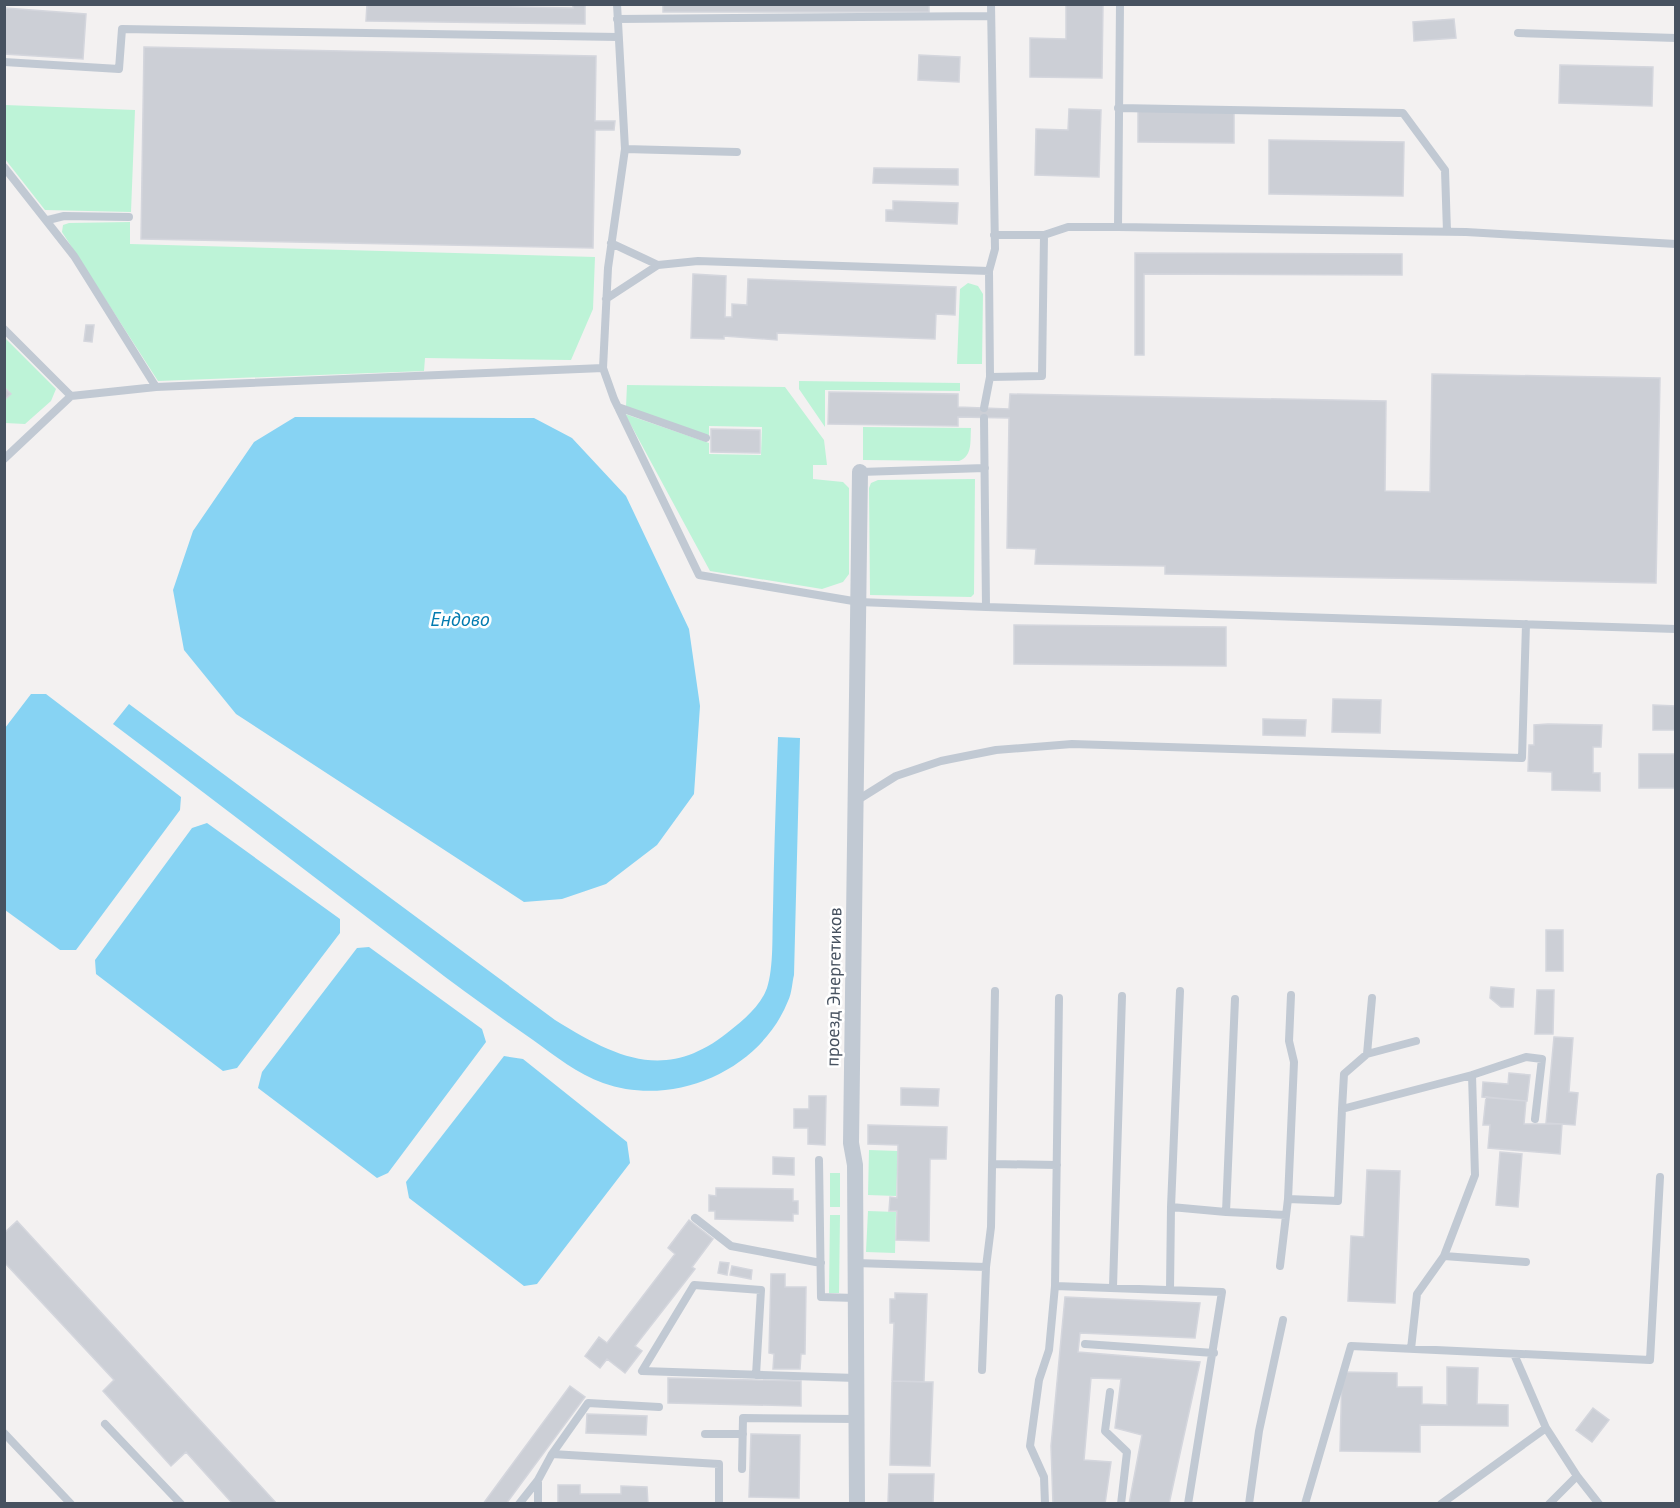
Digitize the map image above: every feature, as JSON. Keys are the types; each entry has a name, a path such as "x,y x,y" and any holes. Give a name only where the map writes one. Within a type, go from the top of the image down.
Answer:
{"street":[{"name":"проезд Энергетиков","path":"857,1503 855,1165 851,1143 860,472"}],"lane":[{"path":"616,4 625,149 611,243 603,368 618,407 699,576 859,602 1676,629"},
{"path":"986,607 984,413 990,377 989,271 994,249 991,4"},
{"path":"1118,227 1120,4"},
{"path":"617,19 991,16"},
{"path":"4,62 120,69 122,29 618,37"},
{"path":"1518,33 1676,38"},
{"path":"1118,108 1403,113 1445,170 1447,232"},
{"path":"625,149 738,152"},
{"path":"4,167 48,220 122,329 156,387"},
{"path":"48,220 64,216 129,217"},
{"path":"994,235 1044,235 1068,227 1118,227 1447,232 1676,244"},
{"path":"990,377 1042,376 1044,235"},
{"path":"611,243 658,266"},
{"path":"606,299 658,266 698,261 989,271"},
{"path":"4,329 71,396"},
{"path":"6,453 71,396 156,387 603,368"},
{"path":"618,407 706,438"},
{"path":"860,472 985,468"},
{"path":"856,801 896,776 941,760 996,750 1072,744 1522,758 1526,624"},
{"path":"982,1370 986,1267 991,1227 995,991"},
{"path":"1170,1290 1180,992"},
{"path":"1280,1266 1288,1199 1294,1062 1289,1041 1290,995"},
{"path":"1113,1287 1122,996"},
{"path":"1045,1503 1044,1477 1030,1446 1039,1380 1049,1350 1055,1286 1059,998"},
{"path":"1368,1054 1372,998"},
{"path":"1226,1212 1235,999"},
{"path":"1288,1199 1338,1201 1344,1074 1368,1054 1416,1041"},
{"path":"1342,1109 1472,1075 1526,1057 1542,1059 1535,1119"},
{"path":"1411,1349 1417,1294 1444,1256 1475,1175 1472,1075"},
{"path":"819,1160 821,1297 855,1298"},
{"path":"992,1164 1057,1166"},
{"path":"1305,1503 1351,1346 1650,1360 1660,1177"},
{"path":"1171,1207 1286,1215"},
{"path":"695,1218 731,1246 821,1263"},
{"path":"1444,1256 1526,1262"},
{"path":"855,1263 986,1267"},
{"path":"756,1375 761,1290 694,1285 642,1371 688,1372 756,1375 856,1378"},
{"path":"1055,1286 1222,1292 1214,1353 1188,1503"},
{"path":"1249,1503 1260,1431 1283,1320"},
{"path":"1085,1344 1214,1353"},
{"path":"1514,1354 1546,1428 1577,1476 1599,1503"},
{"path":"1110,1392 1105,1431 1127,1452 1121,1503"},
{"path":"519,1503 538,1480 552,1454 588,1403 659,1407"},
{"path":"742,1469 743,1418 857,1419"},
{"path":"105,1424 181,1503"},
{"path":"1441,1503 1546,1428"},
{"path":"4,1433 71,1503"},
{"path":"705,1434 743,1434"},
{"path":"552,1454 719,1464 719,1503"},
{"path":"1549,1503 1577,1476"},
{"path":"538,1480 538,1503"}],"green space":[{"path":"5,105 135,110 131,212 45,210 5,159"},
{"path":"130,222 130,244 595,257 593,309 571,360 425,358 424,371 158,381 62,232 63,225 69,223"},
{"path":"968,283 978,286 983,294 982,364 957,364 960,289"},
{"path":"5,338 56,389 51,401 25,424 5,423 4,400 11,394 5,387"},
{"path":"799,381 960,383 960,391 825,390 825,427 799,389"},
{"path":"627,385 785,387 824,440 827,465 813,465 813,479 843,482 849,488 849,574 843,582 822,589 710,571 625,414 709,443 709,454 761,455 762,427 709,426 709,436 626,407"},
{"path":"863,427 971,428 970,448 967,456 959,461 863,460"},
{"path":"975,479 974,594 971,597 870,595 869,488 871,483 878,480"},
{"path":"869,1150 898,1151 896,1196 868,1195"},
{"path":"830,1173 840,1173 840,1207 830,1207"},
{"path":"868,1211 896,1212 895,1253 866,1252"},
{"path":"830,1215 840,1215 839,1293 829,1293"}],"water":[{"name":"Ендово","path":"295,417 534,418 572,438 626,496 689,629 700,706 694,794 657,845 606,884 562,899 524,902 236,714 184,650 173,590 193,531 254,442"},
{"path":"31,694 46,694 181,797 180,810 76,950 60,950 5,910 5,728"},
{"path":"129,704 555,1020 600,1045 643,1059 664,1060 686,1056 709,1046 748,1016 757,1006 767,988 772,960 778,737 800,738 794,975 788,1001 775,1026 757,1047 736,1064 711,1078 658,1091 630,1090 594,1079 558,1058 466,993 113,724"},
{"path":"207,823 340,919 340,933 237,1068 223,1071 96,974 95,960 192,828"},
{"path":"369,947 482,1029 486,1042 388,1173 377,1178 258,1088 262,1072 357,948"},
{"path":"504,1056 523,1059 627,1142 630,1163 537,1284 524,1286 409,1198 406,1182"}],"building":[{"path":"367,4 573,8 573,4 585,4 585,24 366,21"},
{"path":"663,4 929,4 929,12 663,12"},
{"path":"1066,4 1103,4 1102,78 1030,77 1030,38 1066,39"},
{"path":"5,8 86,14 83,59 4,54"},
{"path":"1454,19 1456,38 1414,41 1413,22"},
{"path":"144,47 596,56 595,121 615,121 614,130 595,130 593,248 141,239"},
{"path":"919,55 960,57 959,82 918,80"},
{"path":"1560,65 1653,67 1652,106 1559,103"},
{"path":"1069,109 1101,110 1099,177 1035,175 1036,129 1068,130"},
{"path":"1138,111 1234,112 1234,143 1138,142"},
{"path":"1269,140 1404,142 1403,196 1269,194"},
{"path":"874,168 958,169 958,185 873,183"},
{"path":"893,201 958,203 957,224 886,221 886,210 893,210"},
{"path":"1135,253 1402,254 1402,275 1144,274 1144,355 1135,355"},
{"path":"693,274 726,276 725,317 732,317 732,304 747,305 748,279 956,287 955,315 936,314 935,339 777,333 777,340 724,336 724,339 691,338"},
{"path":"86,325 94,325 92,342 84,341"},
{"path":"1432,374 1660,378 1656,583 1165,574 1165,566 1035,564 1036,549 1007,548 1009,418 958,417 958,426 828,424 829,392 958,394 958,407 1009,409 1010,394 1386,401 1385,491 1430,492"},
{"path":"4,387 11,394 4,400"},
{"path":"711,429 760,430 760,453 711,452"},
{"path":"1014,625 1226,627 1226,666 1014,664"},
{"path":"1333,699 1381,700 1380,733 1332,732"},
{"path":"1653,705 1676,706 1676,730 1653,730"},
{"path":"1263,719 1306,720 1305,736 1263,735"},
{"path":"1534,725 1602,725 1601,747 1593,747 1593,773 1600,773 1600,791 1552,790 1552,772 1528,771 1529,745 1534,745"},
{"path":"1639,754 1676,754 1676,788 1639,788"},
{"path":"1546,930 1563,930 1563,971 1546,971"},
{"path":"1491,987 1514,989 1513,1007 1501,1007 1490,998"},
{"path":"1537,990 1554,990 1553,1034 1535,1034"},
{"path":"1554,1037 1573,1038 1569,1092 1578,1093 1575,1125 1546,1123"},
{"path":"1509,1073 1530,1075 1527,1101 1482,1097 1483,1082 1508,1084"},
{"path":"901,1088 939,1089 938,1106 901,1105"},
{"path":"809,1096 826,1096 825,1145 808,1144 808,1128 794,1128 794,1109 809,1109"},
{"path":"1486,1097 1526,1101 1524,1124 1562,1124 1560,1154 1488,1148 1490,1125 1483,1125"},
{"path":"868,1125 947,1127 946,1159 930,1159 929,1241 896,1240 897,1211 889,1211 890,1197 897,1198 898,1145 868,1144"},
{"path":"1500,1152 1522,1154 1518,1207 1496,1205"},
{"path":"773,1157 794,1158 794,1175 773,1174"},
{"path":"1367,1170 1400,1171 1395,1303 1348,1301 1351,1236 1364,1237"},
{"path":"716,1188 793,1189 793,1201 798,1201 798,1214 793,1214 793,1221 715,1219 715,1211 709,1211 709,1195 716,1196"},
{"path":"689,1220 713,1239 692,1267 695,1269 635,1346 642,1351 625,1373 607,1359 600,1368 585,1356 599,1337 607,1343 675,1254 668,1248"},
{"path":"17,1221 277,1504 233,1504 186,1452 171,1466 103,1391 114,1380 4,1262 4,1233"},
{"path":"720,1262 729,1263 727,1275 718,1273"},
{"path":"732,1266 752,1270 751,1279 730,1275"},
{"path":"771,1274 785,1274 785,1287 806,1287 805,1354 801,1354 800,1369 773,1369 774,1354 769,1353"},
{"path":"895,1293 927,1294 924,1382 892,1381 894,1323 890,1323 890,1299 895,1299"},
{"path":"1065,1297 1200,1303 1195,1338 1080,1333 1078,1352 1200,1362 1169,1504 1129,1504 1142,1435 1115,1428 1121,1379 1091,1378 1084,1460 1111,1462 1105,1504 1053,1504 1051,1446"},
{"path":"1447,1367 1478,1368 1477,1404 1508,1405 1508,1426 1420,1425 1420,1452 1340,1451 1342,1372 1397,1373 1397,1387 1422,1387 1422,1404 1447,1405"},
{"path":"668,1378 801,1381 801,1406 668,1403"},
{"path":"892,1381 933,1382 930,1466 890,1465"},
{"path":"570,1386 585,1397 506,1504 483,1504"},
{"path":"1593,1408 1609,1420 1592,1442 1576,1430"},
{"path":"587,1414 647,1416 646,1435 586,1433"},
{"path":"751,1434 800,1435 799,1498 749,1497"},
{"path":"889,1474 934,1474 933,1504 888,1503"},
{"path":"558,1485 580,1485 580,1494 621,1494 621,1486 647,1487 648,1504 558,1504"}]}
